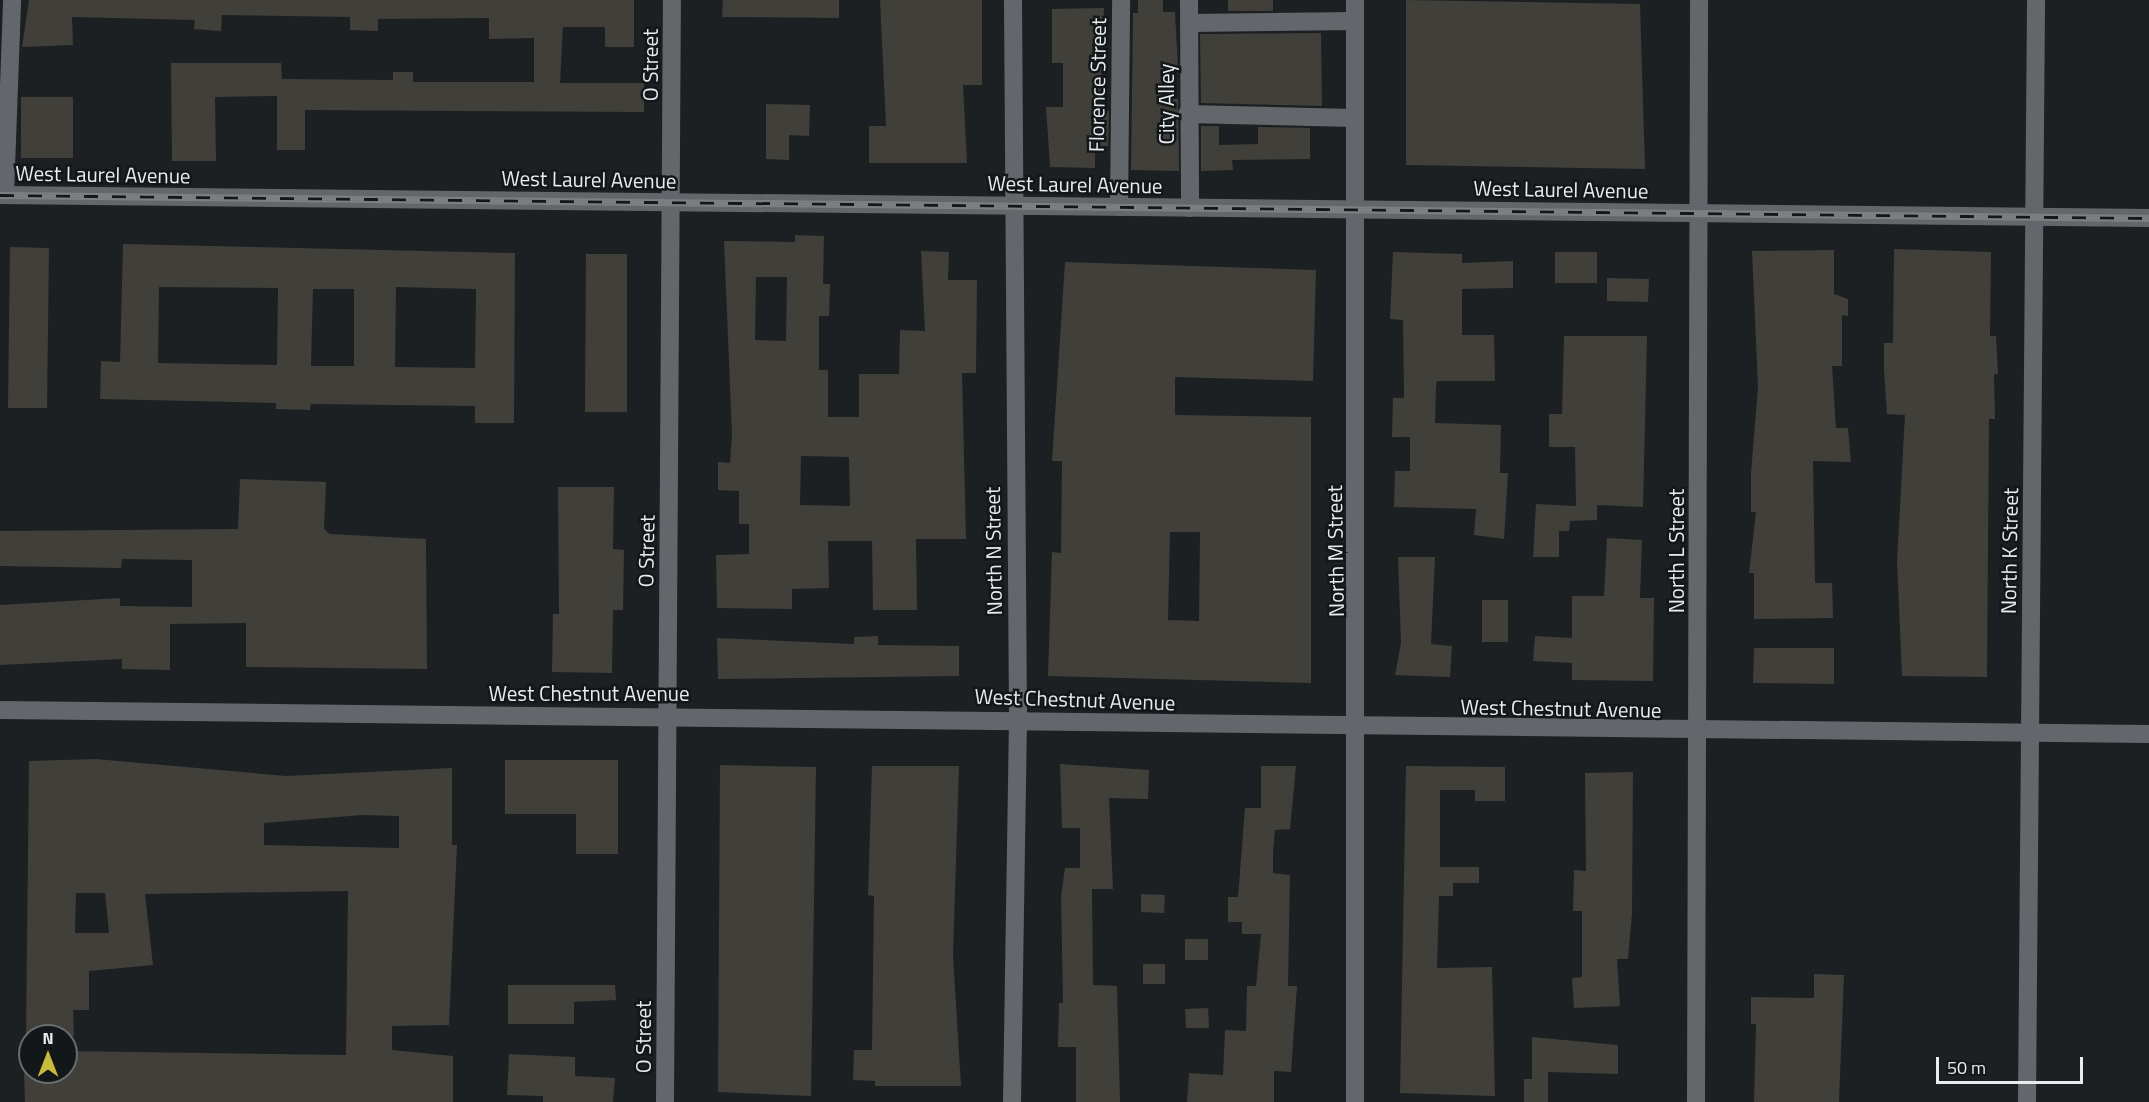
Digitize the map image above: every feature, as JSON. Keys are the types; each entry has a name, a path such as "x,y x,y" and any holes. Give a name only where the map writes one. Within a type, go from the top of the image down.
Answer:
{"street":[{"path":"3,195 12,0"},
{"name":"O Street","path":"665,1102 673,202 672,0"},
{"name":"North N Street","path":"1012,1102 1018,718 1010,206 1013,0"},
{"name":"Florence Street","path":"1119,207 1121,0"},
{"name":"City Alley","path":"1189,0 1187,114 1190,208"},
{"name":"North M Street","path":"1355,0 1353,118 1359,728 1355,1102"},
{"name":"North L Street","path":"1696,1102 1699,0"},
{"name":"North K Street","path":"2027,1102 2036,0"},
{"path":"1189,23 1355,21"},
{"path":"1187,114 1353,118"},
{"name":"West Laurel Avenue","path":"3,195 2149,218"},
{"name":"West Chestnut Avenue","path":"0,710 1018,718 1359,728 1698,733 2149,734"}],"building":[{"path":"29,0 634,0 634,47 605,47 605,27 563,27 560,83 644,83 644,112 305,110 305,150 277,150 277,96 215,97 216,161 172,161 171,63 281,63 282,79 393,80 393,72 413,72 413,82 534,82 534,38 489,39 489,18 378,19 378,31 350,30 350,17 222,15 221,31 194,29 195,20 72,17 73,45 22,47"},
{"path":"723,0 839,0 839,18 722,17"},
{"path":"880,0 982,0 982,85 963,85 967,163 869,163 869,126 886,126"},
{"path":"1138,0 1163,0 1163,12 1175,12 1178,68 1169,68 1169,99 1178,99 1179,171 1131,170 1133,13 1138,13"},
{"path":"1228,0 1273,0 1273,11 1228,11"},
{"path":"1406,0 1640,4 1645,169 1406,165"},
{"path":"1104,8 1101,91 1102,111 1109,111 1108,146 1095,146 1095,168 1050,167 1046,107 1063,107 1063,63 1052,63 1052,9"},
{"path":"1321,33 1322,106 1201,103 1200,34"},
{"path":"21,97 73,97 73,158 21,158"},
{"path":"766,104 810,105 809,136 789,135 789,160 766,159"},
{"path":"1201,126 1219,126 1219,145 1258,144 1258,127 1310,128 1310,159 1232,160 1233,170 1201,171"},
{"path":"795,235 824,236 823,284 830,284 829,316 819,316 819,370 828,370 828,417 859,417 859,374 899,374 900,330 925,331 921,251 949,252 948,280 977,280 976,373 962,373 966,539 916,539 917,610 873,610 872,541 828,541 829,588 792,589 792,609 717,608 716,555 749,554 749,524 739,524 739,491 718,490 718,462 730,463 732,434 724,241 795,242","holes":["756,277 787,277 786,341 755,340","801,456 849,457 850,506 800,505"]},
{"path":"123,244 515,253 514,423 475,423 475,406 311,404 310,410 276,409 276,403 100,399 101,361 120,362","holes":["159,287 278,288 277,365 158,363","396,287 476,289 475,368 395,367","313,289 354,289 354,366 311,366"]},
{"path":"10,247 49,248 47,408 8,408"},
{"path":"1894,249 1991,252 1990,336 1996,336 1998,374 1994,374 1995,419 1989,419 1987,677 1902,676 1897,561 1905,415 1887,414 1884,370 1884,343 1893,343"},
{"path":"1834,250 1834,294 1848,299 1848,316 1842,315 1842,366 1832,366 1836,428 1848,428 1851,462 1813,461 1815,583 1832,583 1833,618 1754,619 1754,573 1749,573 1756,512 1751,512 1751,473 1758,387 1752,251"},
{"path":"1393,252 1462,254 1462,263 1513,261 1513,288 1462,289 1462,335 1494,335 1495,381 1437,381 1436,387 1435,423 1501,425 1500,473 1508,473 1504,539 1474,535 1476,509 1394,507 1395,471 1410,471 1410,437 1392,437 1393,398 1404,398 1403,320 1390,319"},
{"path":"1555,252 1597,252 1597,283 1555,283"},
{"path":"586,254 627,254 627,412 585,412"},
{"path":"1065,262 1316,270 1313,381 1175,377 1175,415 1311,417 1311,683 1048,676 1052,552 1061,553 1062,461 1052,461","holes":["1170,532 1200,532 1199,621 1168,620"]},
{"path":"1607,278 1649,279 1648,302 1607,301"},
{"path":"1564,336 1647,336 1643,507 1597,505 1597,520 1570,521 1569,531 1559,531 1559,557 1533,557 1536,504 1576,506 1575,447 1549,447 1549,414 1562,414"},
{"path":"240,479 326,482 324,529 330,534 426,539 427,669 246,667 246,623 170,624 170,670 122,669 122,659 0,665 0,605 120,598 120,606 192,607 192,560 122,559 121,568 0,566 0,531 238,529"},
{"path":"558,487 614,487 613,549 624,550 623,610 613,610 612,673 552,672 553,614 559,614"},
{"path":"1607,538 1642,540 1640,598 1654,598 1653,681 1572,680 1572,663 1533,661 1535,636 1572,638 1572,596 1604,596"},
{"path":"1398,557 1435,557 1431,644 1452,646 1450,677 1395,675 1401,643"},
{"path":"1482,600 1508,600 1508,642 1482,642"},
{"path":"878,636 878,645 959,646 959,676 718,679 717,638 854,644 854,637"},
{"path":"1754,648 1834,648 1834,684 1753,683"},
{"path":"96,759 286,776 452,768 452,845 457,845 449,1025 392,1026 392,1050 453,1056 453,1102 25,1102 24,1084 78,1084 78,1051 346,1055 348,891 145,894 153,965 89,971 89,1010 73,1010 74,1024 26,1024 29,761","holes":["362,815 399,816 399,848 264,845 264,823","76,893 105,893 109,933 75,933"]},
{"path":"505,760 618,760 618,854 576,854 576,814 505,814"},
{"path":"1060,764 1149,770 1148,799 1109,798 1113,889 1092,889 1093,985 1117,986 1120,1102 1076,1102 1076,1047 1058,1047 1059,1003 1063,1003 1061,896 1065,868 1080,868 1080,828 1062,828"},
{"path":"720,765 816,767 811,1096 718,1092"},
{"path":"872,766 959,766 953,955 961,1086 875,1086 875,1081 853,1080 854,1050 872,1050 874,896 868,895"},
{"path":"1261,766 1296,766 1290,829 1275,830 1273,853 1273,873 1290,875 1288,986 1297,986 1291,1072 1274,1071 1274,1102 1187,1102 1189,1073 1223,1075 1225,1030 1246,1031 1247,986 1256,986 1261,934 1242,934 1242,922 1228,922 1228,897 1238,897 1245,808 1261,808"},
{"path":"1406,766 1505,767 1505,801 1475,801 1475,790 1440,790 1440,867 1479,867 1479,883 1453,883 1453,896 1439,896 1437,968 1492,967 1495,1096 1400,1093"},
{"path":"1633,772 1632,913 1628,959 1617,959 1620,1006 1574,1008 1572,978 1582,977 1582,911 1573,911 1574,870 1586,871 1585,773"},
{"path":"1141,894 1165,895 1164,913 1141,912"},
{"path":"1185,939 1208,939 1208,960 1185,960"},
{"path":"1143,964 1165,964 1165,984 1143,984"},
{"path":"1814,974 1844,975 1839,1102 1754,1102 1756,1024 1751,1024 1751,997 1814,998"},
{"path":"508,985 615,985 616,1000 574,1002 574,1024 508,1024"},
{"path":"1208,1008 1209,1028 1186,1028 1185,1009"},
{"path":"1532,1037 1618,1045 1618,1074 1548,1072 1548,1102 1524,1102 1524,1079 1532,1079"},
{"path":"509,1054 575,1057 575,1076 615,1078 613,1102 543,1102 543,1096 507,1095"}],"railway":[{"path":"0,195 2149,218"}]}
